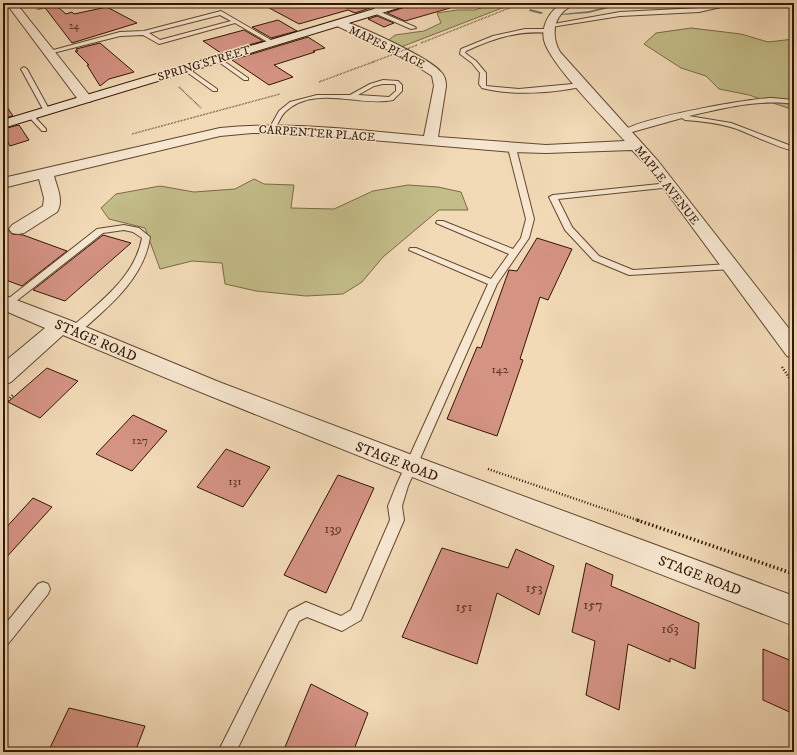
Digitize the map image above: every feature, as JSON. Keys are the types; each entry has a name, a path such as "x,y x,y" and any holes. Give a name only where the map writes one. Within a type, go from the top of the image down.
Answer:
{"street":[{"name":"SPRING STREET","path":"3,124 405,3"},
{"path":"551,25 554,14 569,3"},
{"path":"13,5 85,99"},
{"name":"MAPES PLACE","path":"339,23 420,62 436,73 440,81 440,86 430,141"},
{"name":"MAPLE AVENUE","path":"551,25 551,45 562,64 625,132 669,185 729,267 794,350"},
{"name":"CARPENTER PLACE","path":"3,183 220,132 252,128 300,130 512,148 546,149 636,145"},
{"path":"18,229 51,208 52,198 46,174"},
{"name":"STAGE ROAD","path":"5,303 211,388 411,466 794,610"},
{"path":"3,376 68,328"}],"lane":[{"path":"13,5 33,3"},
{"path":"335,3 346,7 365,4 375,7 379,11 413,28"},
{"path":"583,85 507,91 492,90 484,87 482,84 483,73 474,62 462,54 463,50 493,37 517,30 620,14 700,10 737,3"},
{"path":"49,52 120,34 144,33 221,13 273,43"},
{"path":"144,33 159,42 236,21"},
{"path":"218,59 246,79"},
{"path":"24,69 47,111"},
{"path":"186,69 215,90"},
{"path":"272,129 283,110 297,103 318,97 391,99 398,91 399,85 396,82 382,81 365,88 351,97"},
{"path":"625,132 673,117 761,99 794,102"},
{"path":"31,116 44,130"},
{"path":"673,117 724,123 743,129 769,143 794,149"},
{"path":"227,752 294,616 306,609 342,624 356,616 397,520 395,506 411,466 493,283 525,238 530,219 512,148"},
{"path":"669,185 553,197 568,228 596,258 632,273 729,267"},
{"path":"440,223 514,253"},
{"path":"5,303 100,231 111,228 122,228 140,232 146,237 146,248 135,270 118,290 68,328"},
{"path":"413,250 493,283"},
{"path":"3,639 43,589"}],"path":[{"path":"313,84 417,45 522,3"},
{"path":"176,84 201,108"},
{"path":"128,135 284,92"},
{"path":"781,366 794,385"},
{"path":"485,467 794,574"}],"shaded area":[{"path":"495,3 515,3 401,47 385,43 395,35 424,31 441,23 437,13 457,10 475,10"},
{"path":"691,28 741,34 768,42 794,39 794,110 749,95 719,89 706,76 681,68 644,44 656,33"},
{"path":"254,179 264,184 294,185 291,208 334,209 373,191 408,185 438,187 461,192 468,210 439,210 383,257 362,282 343,294 306,296 256,291 225,284 222,263 192,261 160,269 145,228 109,219 101,208 116,194 160,186 194,192 235,189"}],"building":[{"path":"45,3 53,3 66,14 72,12 74,14 107,7 137,23 72,43 43,5"},
{"path":"260,3 332,3 347,8 370,8 355,13 348,10 299,24"},
{"path":"412,3 449,3 450,8 405,21 387,13 408,6"},
{"path":"377,16 394,23 384,27 368,19"},
{"path":"278,20 297,31 271,38 252,27"},
{"path":"244,30 263,41 221,53 203,41"},
{"path":"308,37 325,48 274,65 293,77 269,85 232,60"},
{"path":"100,43 134,72 109,79 100,86 87,65 89,65 75,51 78,51 76,49"},
{"path":"3,101 13,116 3,118"},
{"path":"19,125 29,140 10,146 3,134 3,129"},
{"path":"3,227 8,229 12,234 23,235 67,251 22,286 3,279"},
{"path":"103,235 131,243 65,301 33,290"},
{"path":"537,238 572,249 548,300 540,297 520,359 523,360 497,436 447,419 477,347 481,348 509,270 517,271"},
{"path":"47,368 78,381 40,418 8,402"},
{"path":"133,415 167,431 132,471 96,454"},
{"path":"226,449 270,467 243,507 197,487"},
{"path":"338,475 374,488 326,593 284,575"},
{"path":"33,498 52,507 3,561 3,531"},
{"path":"442,548 508,568 516,549 554,566 539,615 497,593 477,664 402,637"},
{"path":"586,563 613,575 611,586 699,623 695,669 670,658 670,662 628,644 619,710 586,695 595,641 572,632"},
{"path":"763,649 794,662 794,714 763,700"},
{"path":"311,684 368,713 353,752 283,752"},
{"path":"69,708 145,726 135,752 48,752"}],"waterway":[{"path":"38,9 71,3"},
{"path":"563,14 589,12 626,3"},
{"path":"530,10 541,13"}]}
